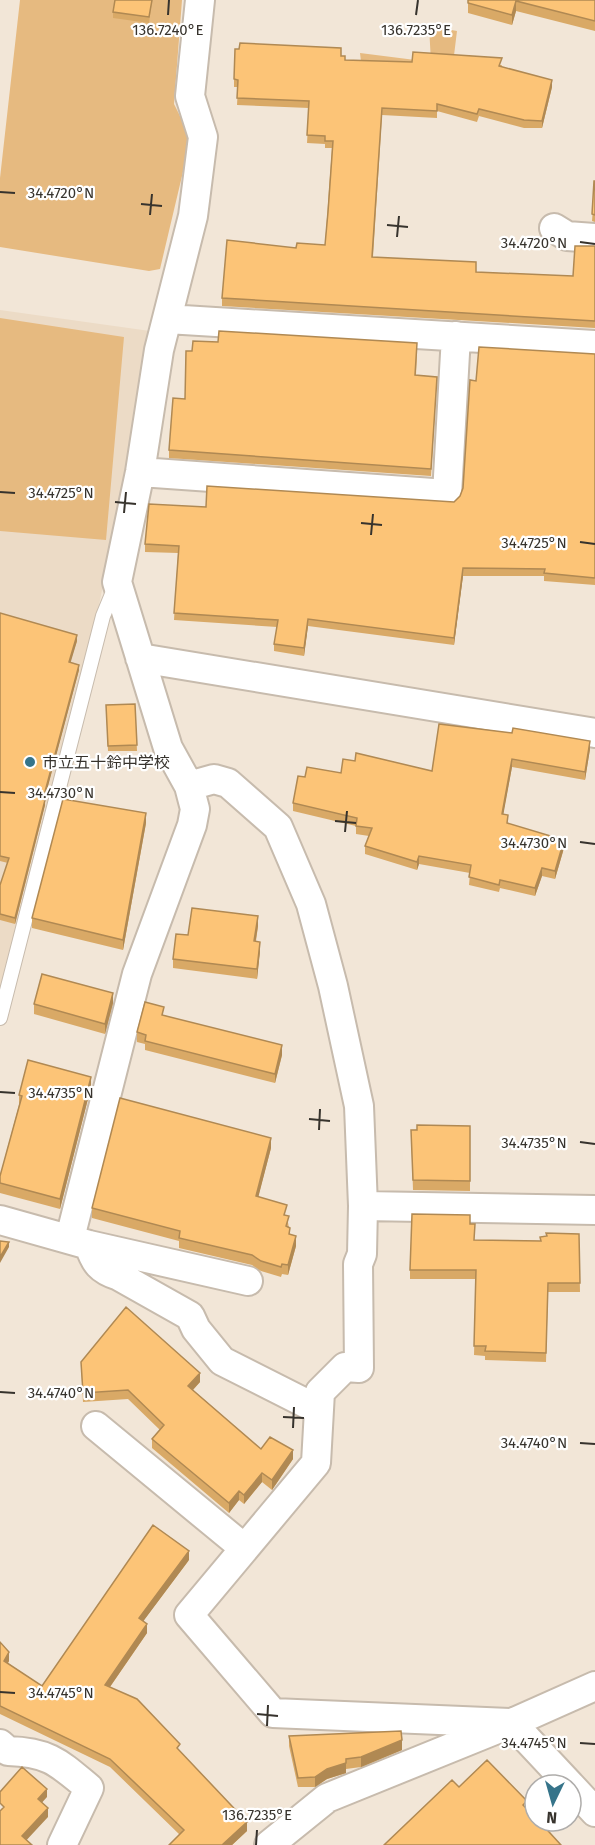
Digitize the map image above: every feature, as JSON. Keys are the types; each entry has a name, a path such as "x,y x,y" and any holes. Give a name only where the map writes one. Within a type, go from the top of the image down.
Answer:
{"street":[{"path":"200,0 190,96 203,137 193,216 159,350 140,472 117,582 168,748 189,786 195,809 192,825 137,974 80,1242 95,1263 106,1271 190,1316 196,1329 222,1361 318,1410"},
{"path":"554,228 567,236 595,238"},
{"path":"167,319 595,345"},
{"path":"140,472 447,494 456,336"},
{"path":"140,658 595,733"},
{"path":"189,786 214,779 228,783 278,827 311,904 333,986 360,1106 363,1206 362,1254 358,1264 359,1368 345,1367 320,1392 316,1463 189,1615 273,1713 512,1724 559,1773"},
{"path":"363,1206 595,1210"},
{"path":"0,1220 80,1242 248,1281"},
{"path":"96,1426 244,1548"},
{"path":"283,1840 327,1798 512,1724 595,1686"},
{"path":"3,1752 28,1751 53,1758 89,1788 62,1845"},
{"path":"583,1799 595,1812"}],"lane":[{"path":"0,1018 103,616 117,582"}],"shaded area":[{"path":"20,0 182,0 174,104 191,138 160,269 149,271 0,247 0,178"},
{"path":"429,26 457,31 450,88 364,86 360,53 431,62"},
{"name":"市立五十鈴中学校","path":"0,310 150,331 134,430 93,635 0,998"},
{"path":"0,318 124,337 106,540 0,531"}],"building":[{"path":"115,0 152,0 149,17 113,12"},
{"path":"468,0 595,0 595,21 516,1 512,15 468,3"},
{"path":"240,43 341,48 341,56 345,56 345,60 412,62 413,52 502,58 499,66 552,80 542,121 524,120 479,109 477,114 437,104 437,111 382,108 372,257 476,262 476,272 573,276 575,246 595,246 595,321 222,298 227,240 296,248 297,243 325,245 328,212 333,141 325,141 325,136 307,135 309,101 237,98 238,80 234,79 235,49 239,49"},
{"path":"595,181 595,215 592,214"},
{"path":"219,331 417,343 415,375 437,377 431,469 169,450 173,398 185,399 186,351 192,351 193,341 218,342"},
{"path":"479,347 595,354 595,578 544,573 545,569 463,568 454,638 308,619 304,648 274,644 278,620 174,613 179,546 145,544 149,504 206,507 207,486 454,502 460,496 463,488 470,380 476,381"},
{"path":"0,613 77,635 69,662 79,665 43,799 45,800 15,918 0,914 0,885 9,858 0,856"},
{"path":"135,704 137,745 108,746 106,705"},
{"path":"439,724 512,733 513,728 590,741 585,772 512,759 502,814 508,815 507,823 564,840 555,871 542,868 535,888 500,880 499,885 469,877 471,865 419,856 417,862 365,846 372,828 356,826 357,818 293,803 298,776 305,777 307,767 341,773 343,759 355,761 356,753 432,771"},
{"path":"63,799 146,813 123,940 32,918"},
{"path":"192,908 258,916 254,941 260,942 257,969 173,959 176,934 188,935"},
{"path":"42,974 113,993 105,1024 34,1004"},
{"path":"145,1002 164,1007 162,1015 282,1045 275,1074 145,1041 146,1035 137,1032"},
{"path":"28,1060 91,1077 60,1199 0,1183 22,1096 19,1095"},
{"path":"120,1098 271,1138 256,1196 287,1205 284,1215 289,1216 286,1226 290,1228 289,1234 296,1236 288,1265 282,1264 281,1267 261,1261 252,1255 179,1238 180,1231 92,1208"},
{"path":"417,1125 470,1126 470,1181 413,1180 411,1130 417,1130"},
{"path":"412,1214 470,1215 470,1224 475,1224 474,1240 541,1241 540,1237 547,1236 546,1233 579,1234 580,1283 548,1283 546,1353 485,1351 486,1346 474,1346 476,1270 410,1270"},
{"path":"0,1241 9,1242 0,1257"},
{"path":"126,1307 200,1373 188,1386 261,1449 270,1437 293,1450 272,1480 262,1473 244,1495 239,1491 229,1503 152,1439 164,1425 128,1390 83,1393 81,1362"},
{"path":"153,1525 189,1551 139,1618 147,1624 105,1685 137,1699 180,1744 177,1748 247,1822 222,1845 169,1845 184,1830 110,1759 0,1706 0,1642 9,1652 4,1661 42,1686"},
{"path":"401,1731 402,1740 361,1757 346,1759 346,1763 327,1769 315,1777 298,1778 289,1736"},
{"path":"487,1760 523,1797 523,1833 550,1833 561,1845 384,1845 452,1780 459,1787"},
{"path":"22,1767 47,1789 38,1799 48,1808 22,1836 32,1845 0,1845 0,1811 4,1807 0,1803 0,1792"}],"place":[{"name":"市立五十鈴中学校","path":"30,762"}]}
